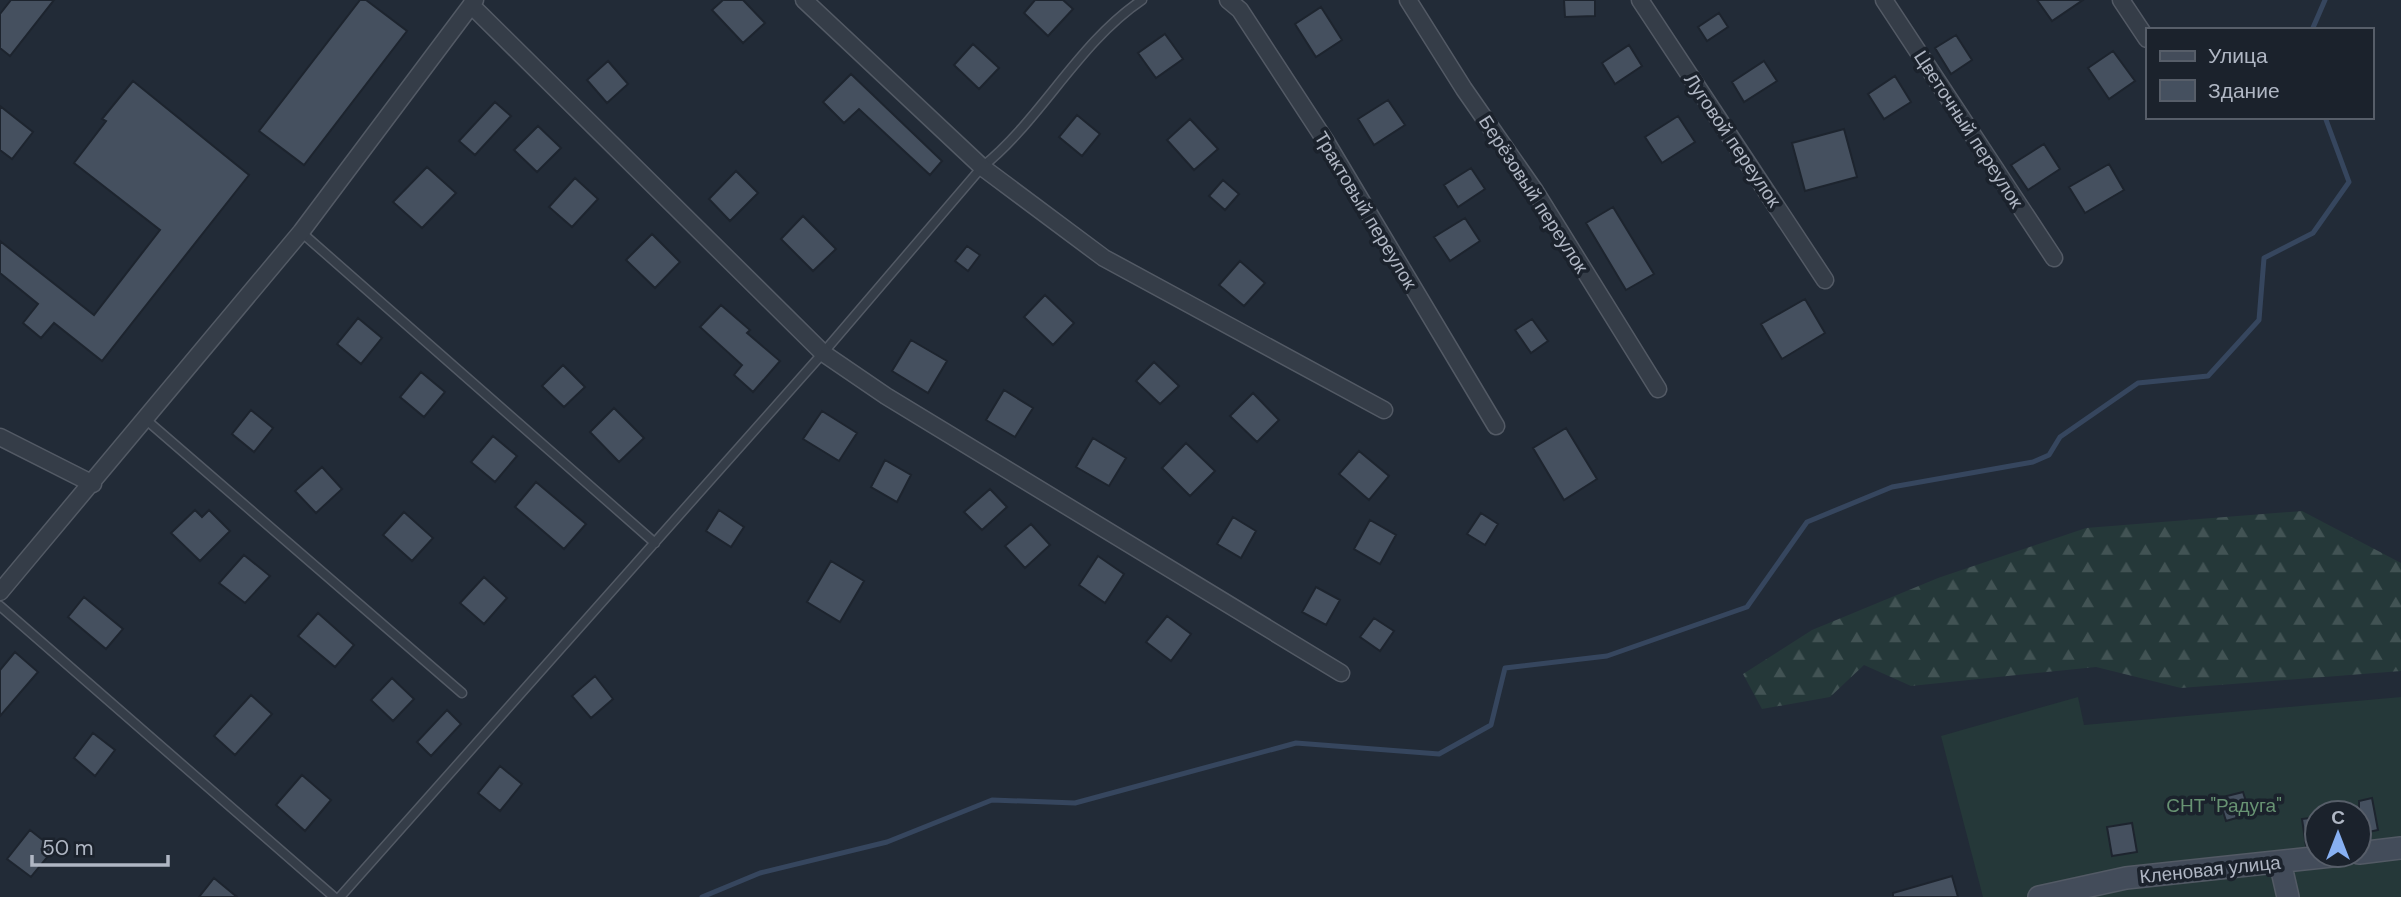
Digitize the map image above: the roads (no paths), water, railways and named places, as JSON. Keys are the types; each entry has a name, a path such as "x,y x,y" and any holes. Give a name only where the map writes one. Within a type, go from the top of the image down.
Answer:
{"street":[{"path":"804,0 982,167 1104,257 1384,410"},
{"name":"Трактовый переулок","path":"1228,0 1240,10 1325,141 1496,426"},
{"name":"Берёзовый переулок","path":"1408,0 1464,89 1535,191 1658,389"},
{"name":"Луговой переулок","path":"1640,0 1825,280"},
{"name":"Цветочный переулок","path":"1884,0 2054,258"},
{"path":"2122,0 2146,38"},
{"path":"0,592 301,232 473,3 823,353 886,396 1341,673"},
{"path":"0,437 93,484"},
{"path":"2373,851 2401,848"},
{"name":"Кленовая улица","path":"2039,897 2126,878 2303,859"},
{"path":"2280,862 2288,897"}],"lane":[{"path":"340,897 823,353 982,167 1006,148 1061,79 1128,10 1142,0"},
{"path":"301,232 655,543"},
{"path":"144,418 462,693"},
{"path":"0,606 334,897"}],"waterway":[{"path":"2313,28 2325,0"},
{"path":"702,897 760,873 887,842 992,800 1075,803 1296,743 1439,754 1491,725 1505,668 1607,656 1747,607 1807,522 1892,487 2033,462 2049,455 2060,437 2138,383 2208,376 2259,320 2264,258 2313,233 2349,182 2326,119"}],"park label":[{"name":"СНТ \"Радуга\"","path":"2224,805"}]}
